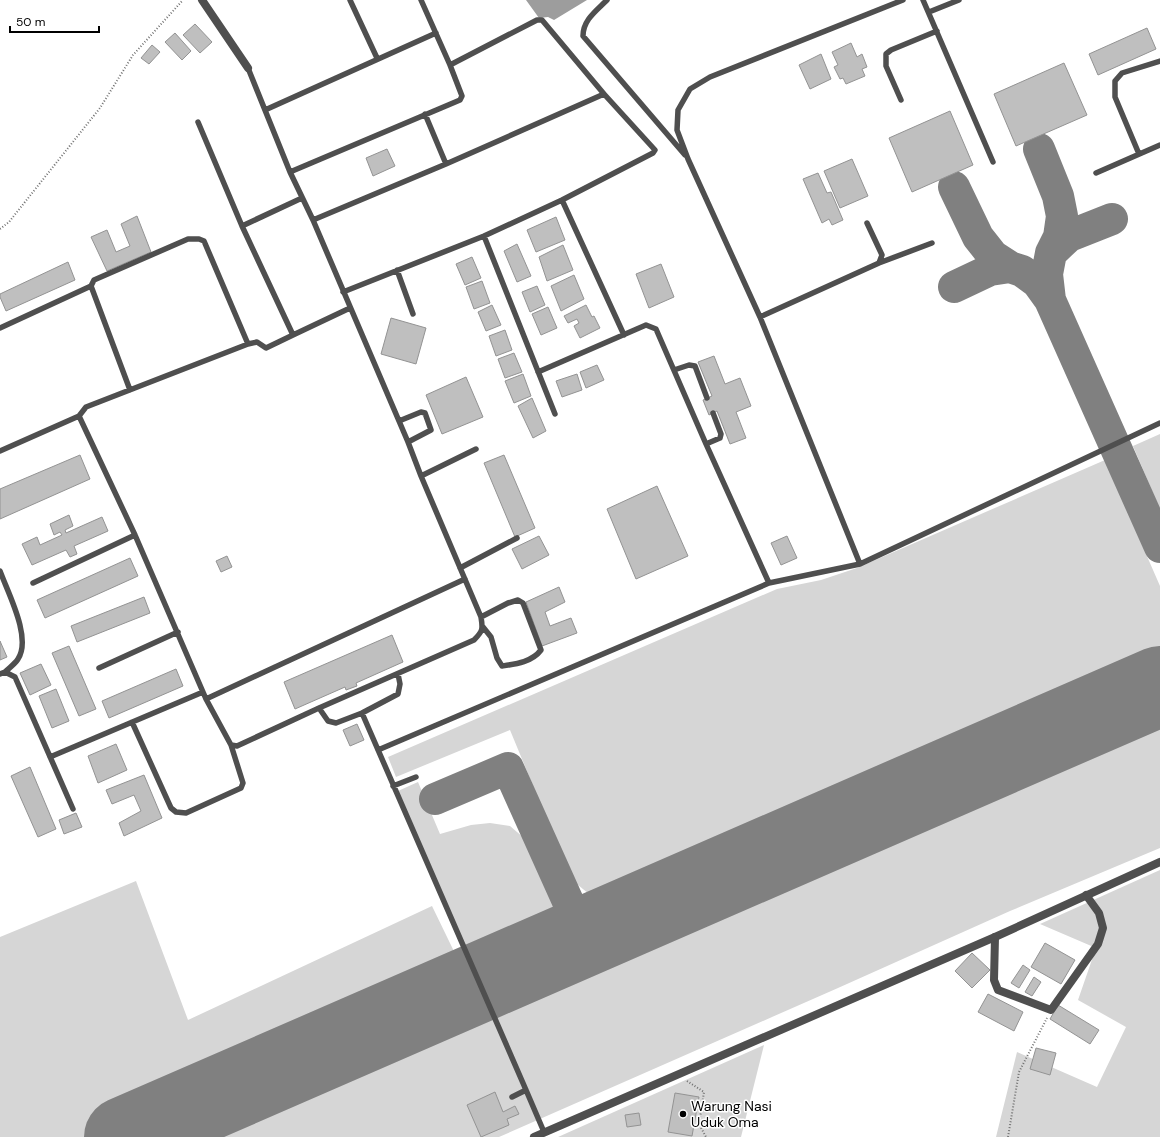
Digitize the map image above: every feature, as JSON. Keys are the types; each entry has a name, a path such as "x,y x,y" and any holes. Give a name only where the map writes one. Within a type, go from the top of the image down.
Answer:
{"street":[{"path":"202,0 248,68"},
{"path":"534,1137 995,937 1160,862"},
{"path":"995,937 994,980 998,990 1051,1010 1098,944 1103,928 1099,913 1086,895"}],"lane":[{"path":"350,0 377,58"},
{"path":"290,172 460,100 462,96 450,65 421,0"},
{"path":"607,0 588,20 583,28 583,36 688,159"},
{"path":"860,564 760,317 688,159 677,130 678,110 690,89 710,77 903,0"},
{"path":"923,0 993,162"},
{"path":"929,12 959,0"},
{"path":"343,292 484,236 562,200 653,153 655,150 604,94 542,20 537,20 450,65"},
{"path":"901,100 886,66 886,54 891,50 937,31"},
{"path":"265,110 377,58 436,33"},
{"path":"1139,154 1116,97 1115,81 1122,73 1160,61"},
{"path":"248,68 290,172 313,220 408,442 481,617 483,627 491,637 496,658 502,666 524,662 540,650 523,603 518,600 508,603 481,617"},
{"path":"313,220 446,164 604,94"},
{"path":"425,114 446,164"},
{"path":"198,122 242,226 294,335"},
{"path":"1096,173 1160,145"},
{"path":"242,226 302,198"},
{"path":"562,200 624,335"},
{"path":"867,223 882,255 879,263"},
{"path":"484,236 555,414"},
{"path":"0,328 91,286 94,280 188,239 199,239 204,241 248,344"},
{"path":"760,317 879,263 932,243"},
{"path":"397,270 413,314"},
{"path":"91,286 130,390"},
{"path":"0,451 79,416 86,407 248,344 257,342 266,348 350,308"},
{"path":"538,372 646,325 656,329 768,583"},
{"path":"674,370 689,365 695,366 707,398"},
{"path":"399,421 421,412 425,413 431,430 408,442"},
{"path":"706,444 720,438 721,434 713,413"},
{"path":"79,416 135,535 203,692 231,745 243,783 241,788 186,813 176,812 171,808 132,722"},
{"path":"378,750 768,583 860,564 1160,423"},
{"path":"421,476 476,448"},
{"path":"33,583 135,535"},
{"path":"460,568 517,538"},
{"path":"0,571 21,628 22,647 18,660 2,673"},
{"path":"206,698 465,579"},
{"path":"231,745 238,746 319,708 474,640 480,634 483,627"},
{"path":"99,668 178,632"},
{"path":"2,673 15,677 73,809"},
{"path":"319,708 328,721 336,723 362,713 398,694 400,684 398,674"},
{"path":"50,757 203,692"},
{"path":"362,713 544,1132"},
{"path":"393,786 416,777"},
{"path":"512,1097 526,1090"}],"path":[{"path":"0,229 9,222 100,108 133,55 183,0"},
{"path":"1008,1137 1019,1072 1051,1010"},
{"path":"678,1074 704,1092 699,1124 706,1137"}],"shaded area":[{"path":"526,0 587,0 554,20 548,17 539,18"},
{"path":"1160,434 1160,509 1133,446"},
{"path":"1105,460 1160,586 1160,650 1157,655 1126,669 1106,696 622,904 603,901 589,894 572,880 510,730 396,777 388,757 777,589 821,580 857,568"},
{"path":"1160,717 1160,848 1010,911 499,1137 164,1137 1116,722 1148,722"},
{"path":"418,782 440,834 471,825 490,823 510,826 531,844 545,874 554,906 552,917 535,942 474,968 398,791"},
{"path":"1160,870 1160,1137 996,1137 1017,1052 1097,1087 1126,1027 1078,1000 1096,948 1040,924"},
{"path":"136,881 188,1020 432,906 464,972 88,1137 0,1137 0,937"},
{"path":"764,1045 741,1137 558,1137"}],"building":[{"path":"195,24 212,42 200,53 183,35"},
{"path":"1147,28 1156,49 1098,75 1089,54"},
{"path":"175,33 191,51 182,60 165,42"},
{"path":"851,43 857,57 862,54 867,67 862,69 865,76 846,84 843,78 840,79 834,67 838,65 832,52"},
{"path":"152,45 160,52 149,64 141,58"},
{"path":"821,54 831,79 810,89 799,65"},
{"path":"1064,63 1087,115 1016,146 994,94"},
{"path":"950,111 973,165 912,192 889,138"},
{"path":"387,149 395,166 373,176 366,158"},
{"path":"852,159 868,196 840,208 824,171"},
{"path":"818,173 827,193 831,192 843,220 832,225 829,219 822,223 803,179"},
{"path":"137,216 151,252 107,271 91,237 107,230 116,252 130,246 121,224"},
{"path":"556,217 565,240 536,252 527,230"},
{"path":"517,244 531,276 517,282 504,251"},
{"path":"563,245 573,270 547,281 539,257"},
{"path":"472,257 481,278 465,285 456,264"},
{"path":"68,262 75,280 6,311 0,294"},
{"path":"661,264 674,297 649,308 636,274"},
{"path":"574,275 584,299 561,311 551,286"},
{"path":"482,281 490,303 474,309 466,287"},
{"path":"537,286 545,305 530,312 522,292"},
{"path":"492,305 501,325 486,331 478,312"},
{"path":"586,305 600,328 580,338 574,326 579,323 577,319 568,323 564,316"},
{"path":"548,307 557,328 541,335 532,314"},
{"path":"391,318 426,328 416,364 381,354"},
{"path":"505,330 512,350 496,356 489,336"},
{"path":"514,353 522,372 505,378 498,359"},
{"path":"714,356 725,384 740,378 751,406 736,412 746,438 730,444 717,411 709,415 703,400 712,396 698,362"},
{"path":"597,365 604,380 586,388 580,372"},
{"path":"523,374 531,396 514,403 505,381"},
{"path":"577,374 582,390 562,397 556,381"},
{"path":"466,377 483,417 442,434 426,395"},
{"path":"532,398 546,431 533,438 518,406"},
{"path":"80,455 90,479 0,519 0,489"},
{"path":"504,455 535,528 515,537 484,463"},
{"path":"657,486 688,556 636,579 607,509"},
{"path":"69,515 73,526 65,530 66,533 102,517 108,531 74,546 77,554 70,557 66,550 32,565 22,544 37,537 40,545 62,535 60,532 54,535 50,524"},
{"path":"539,536 549,555 522,569 512,549"},
{"path":"787,536 797,558 781,565 771,543"},
{"path":"227,556 232,567 221,572 216,561"},
{"path":"130,558 138,576 45,618 37,600"},
{"path":"559,587 565,602 545,612 550,626 571,618 577,633 542,646 526,602"},
{"path":"144,597 150,613 77,642 71,626"},
{"path":"392,635 403,662 356,683 357,686 346,690 345,687 295,709 284,682"},
{"path":"0,641 7,657 0,660"},
{"path":"69,646 96,709 79,716 52,653"},
{"path":"41,664 51,685 30,695 20,673"},
{"path":"176,669 183,686 109,718 102,701"},
{"path":"56,689 69,721 52,728 39,696"},
{"path":"357,724 364,740 350,746 343,730"},
{"path":"116,744 127,770 98,783 88,756"},
{"path":"30,767 56,829 38,837 11,776"},
{"path":"144,775 162,818 124,836 119,823 141,811 134,795 112,804 106,790"},
{"path":"76,813 82,827 64,834 59,820"},
{"path":"1045,943 1075,960 1061,984 1031,967"},
{"path":"972,953 990,970 972,988 955,971"},
{"path":"1023,965 1030,970 1019,988 1011,983"},
{"path":"1034,977 1041,982 1032,996 1025,992"},
{"path":"988,994 1023,1012 1014,1031 978,1012"},
{"path":"1058,1005 1099,1030 1090,1044 1050,1019"},
{"path":"1036,1048 1056,1053 1050,1075 1030,1069"},
{"path":"495,1092 503,1112 515,1106 519,1114 507,1119 509,1125 481,1137 467,1105"},
{"name":"Warung Nasi Uduk Oma","path":"675,1093 699,1097 692,1136 668,1132"},
{"path":"639,1113 641,1125 627,1127 625,1115"}],"taxiway":[{"path":"1039,149 1058,196 1062,216 1059,237 1051,253 1047,274 1050,300"},
{"path":"954,187 978,237 993,256 1010,267 1022,271 1037,282 1050,300 1160,547"},
{"path":"1051,253 1069,236 1112,219"},
{"path":"954,287 990,270 1010,267"},
{"path":"435,799 508,768 584,937"}],"runway":[{"path":"124,1137 1160,686"}],"place":[{"name":"Warung Nasi Uduk Oma","path":"683,1114"}]}
